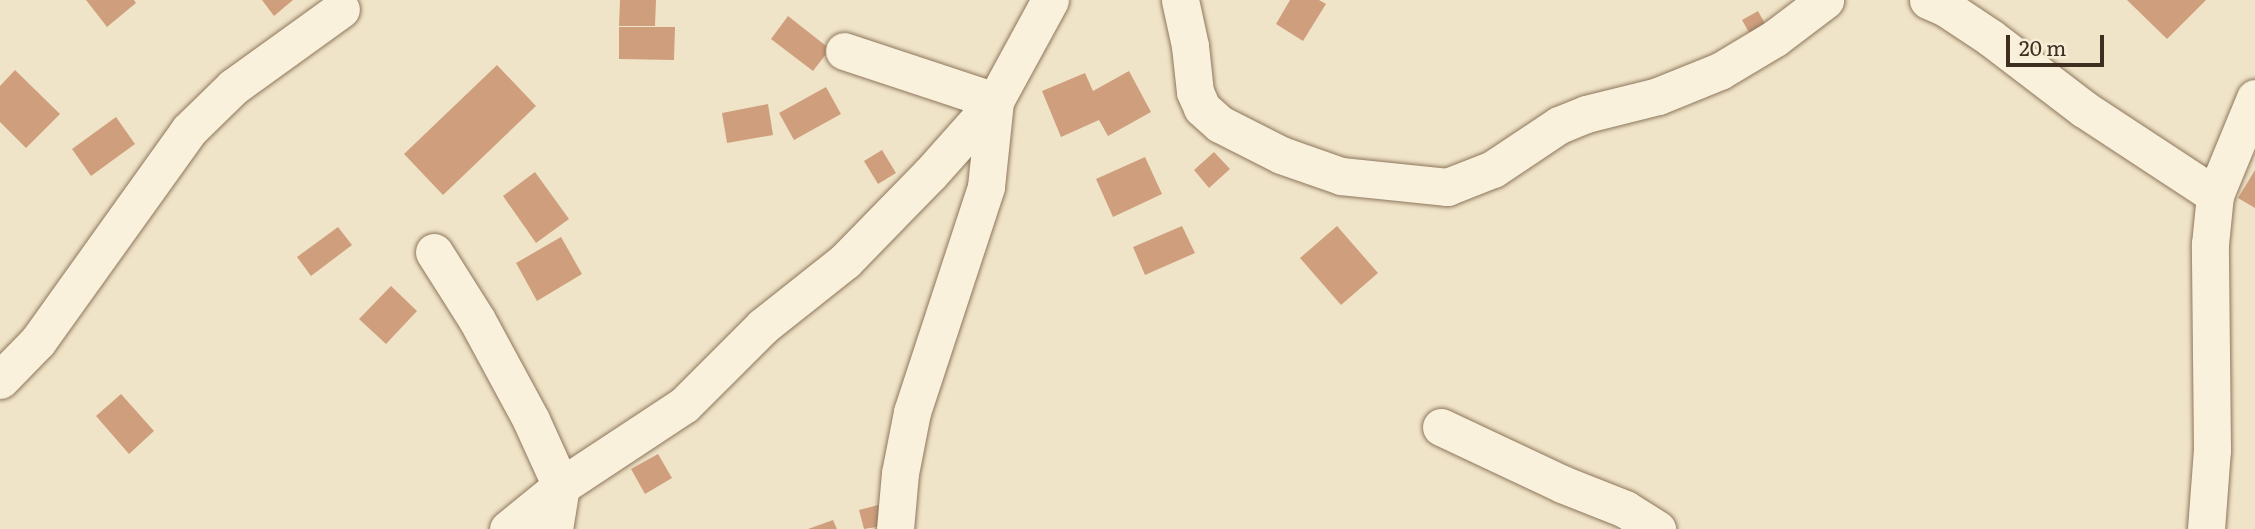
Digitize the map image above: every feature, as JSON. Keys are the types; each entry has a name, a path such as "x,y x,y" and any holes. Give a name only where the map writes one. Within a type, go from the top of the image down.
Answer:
{"street":[{"path":"508,529 561,486 684,405 763,326 845,261 930,174 995,101 1050,0"},
{"path":"1180,0 1190,46 1195,92 1202,108 1220,124 1280,155 1341,176 1447,187 1493,169 1559,125 1587,114 1658,96 1720,71 1775,37 1825,0"},
{"path":"1928,0 1980,31 2084,109 2215,195"},
{"path":"0,380 38,341 190,130 233,87 341,9"},
{"path":"844,51 995,101"},
{"path":"2206,529 2212,450 2209,256 2215,195 2255,97"},
{"path":"895,529 900,473 912,412 986,187 995,101"},
{"path":"434,252 477,320 531,419 561,486 554,529"},
{"path":"1441,427 1550,479 1625,509 1657,529"}],"building":[{"path":"86,0 134,0 136,3 107,27"},
{"path":"262,0 293,0 274,16"},
{"path":"620,0 656,0 655,26 619,26"},
{"path":"1290,0 1319,0 1326,4 1303,41 1276,24"},
{"path":"2127,0 2206,0 2167,39"},
{"path":"1758,11 1767,27 1751,36 1742,20"},
{"path":"788,16 830,49 813,71 771,39"},
{"path":"619,27 675,27 674,60 619,59"},
{"path":"497,65 536,106 443,195 404,154"},
{"path":"15,70 60,114 26,148 0,122 0,86"},
{"path":"1129,71 1151,112 1108,136 1099,120 1061,137 1042,91 1085,73 1093,91"},
{"path":"826,87 841,114 794,140 779,113"},
{"path":"768,104 773,135 727,143 722,113"},
{"path":"116,117 135,144 91,176 72,149"},
{"path":"882,150 896,173 878,184 864,161"},
{"path":"1214,152 1230,169 1209,188 1194,170"},
{"path":"1145,157 1162,194 1113,217 1096,179"},
{"path":"2255,170 2255,208 2238,198"},
{"path":"535,172 569,219 536,243 503,196"},
{"path":"1182,226 1195,253 1145,275 1133,247"},
{"path":"1337,226 1378,273 1341,305 1300,258"},
{"path":"338,227 352,245 311,276 297,257"},
{"path":"561,237 582,274 537,301 516,263"},
{"path":"391,286 417,311 386,344 359,319"},
{"path":"121,394 154,431 129,454 96,416"},
{"path":"658,454 672,478 645,494 631,469"},
{"path":"882,504 888,525 864,529 859,510"},
{"path":"833,520 837,529 808,529"}]}
